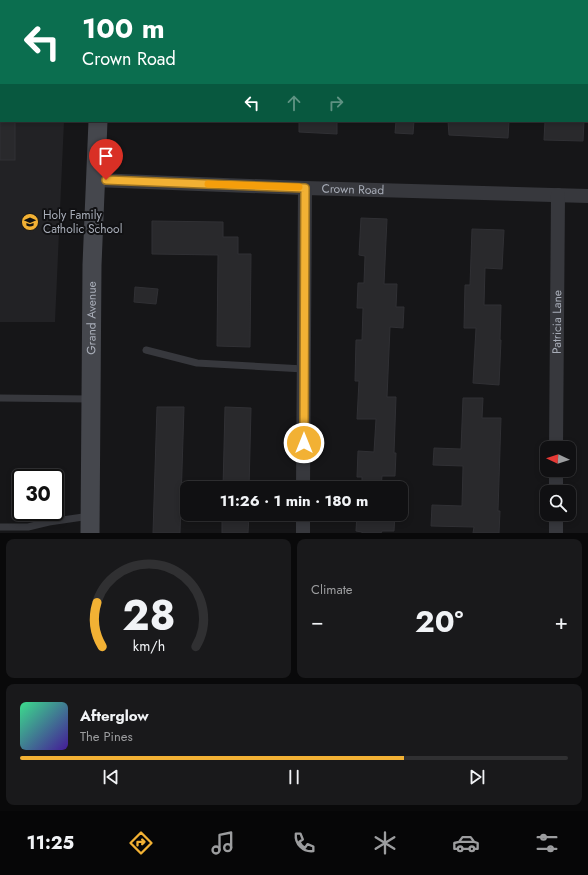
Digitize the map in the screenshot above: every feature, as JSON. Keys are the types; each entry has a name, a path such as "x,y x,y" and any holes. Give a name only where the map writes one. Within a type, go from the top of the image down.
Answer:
{"main road":[{"name":"Grand Avenue","path":"90,524 95,180 98,122"}],"street":[{"name":"Crown Road","path":"95,180 588,196"},
{"path":"303,481 305,188"},
{"name":"Patricia Lane","path":"556,441 558,195"},
{"path":"303,521 303,533"},
{"path":"556,521 556,533"}],"lane":[{"path":"146,350 197,363 304,368"},
{"path":"0,398 91,399"},
{"path":"0,527 28,527 49,522 90,524"}],"shaded area":[{"name":"Holy Family Catholic School","path":"0,122 64,122 55,322 0,322"}],"building":[{"path":"0,122 15,122 15,160 0,160"},
{"path":"299,122 337,122 337,134 299,132"},
{"path":"396,122 414,122 413,134 395,133"},
{"path":"448,122 509,122 508,138 449,135"},
{"path":"545,122 584,122 583,141 544,140"},
{"path":"361,218 387,219 384,284 397,284 396,307 404,307 403,328 390,327 387,397 396,397 394,453 396,453 395,476 382,476 382,481 362,481 362,477 357,477 358,451 374,452 376,419 357,419 359,381 355,381 356,340 362,340 363,308 357,308 358,283 364,283 365,256 359,255"},
{"path":"152,221 223,222 223,237 238,237 238,254 251,254 250,347 217,346 218,255 152,254"},
{"path":"472,229 504,230 502,269 485,268 484,305 501,305 499,385 473,383 476,328 464,328 465,285 470,285"},
{"path":"135,287 158,289 156,304 134,302"},
{"path":"463,398 483,398 482,418 501,418 498,511 500,511 499,533 473,533 474,527 431,526 432,505 462,506 463,466 433,465 434,448 461,449"},
{"path":"157,407 184,407 182,481 180,481 180,533 153,533"},
{"path":"225,407 251,408 249,481 223,481"},
{"path":"222,521 249,521 248,533 222,533"},
{"path":"357,521 395,521 394,531 362,533 356,531"}],"slow traffic":[{"path":"208,184 299,187"}],"place":[{"name":"Holy Family Catholic School","path":"30,222"}],"route":[{"path":"106,180 305,188 304,443"}]}
